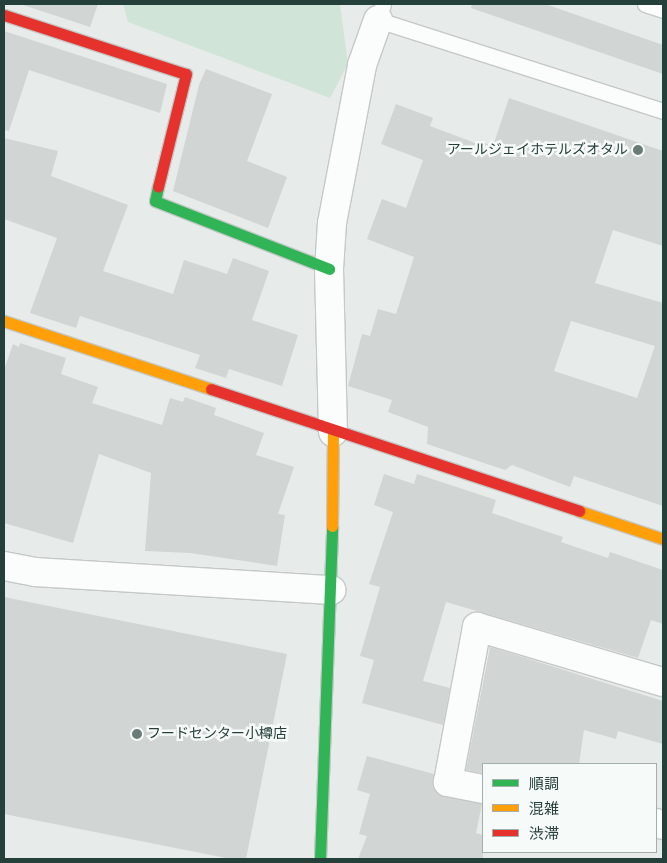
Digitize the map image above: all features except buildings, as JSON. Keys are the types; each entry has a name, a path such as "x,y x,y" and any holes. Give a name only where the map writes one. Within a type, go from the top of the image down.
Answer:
{"street":[{"path":"320,859 331,590 333,432 329,269 332,223 362,66 380,12"},
{"path":"4,15 186,74 155,201 329,269"},
{"path":"4,321 333,432 663,539"},
{"path":"4,566 35,572 331,590"},
{"path":"482,789 448,782 478,627 663,682"}],"lane":[{"path":"645,4 663,10"},
{"path":"380,12 663,111"}],"green space":[{"path":"123,4 340,4 348,64 330,98 128,22"}],"traffic: fast":[{"path":"158,187 155,201 329,269"},
{"path":"320,859 332,526"}],"traffic: slow":[{"path":"4,321 211,389"},
{"path":"332,526 333,432"},
{"path":"579,511 663,539"}],"traffic: jam":[{"path":"4,15 186,74 158,187"},
{"path":"211,389 579,511"}],"place":[{"name":"アールジェイホテルズオタル","path":"638,150"},
{"name":"フードセンター小樽店","path":"137,734"}]}
